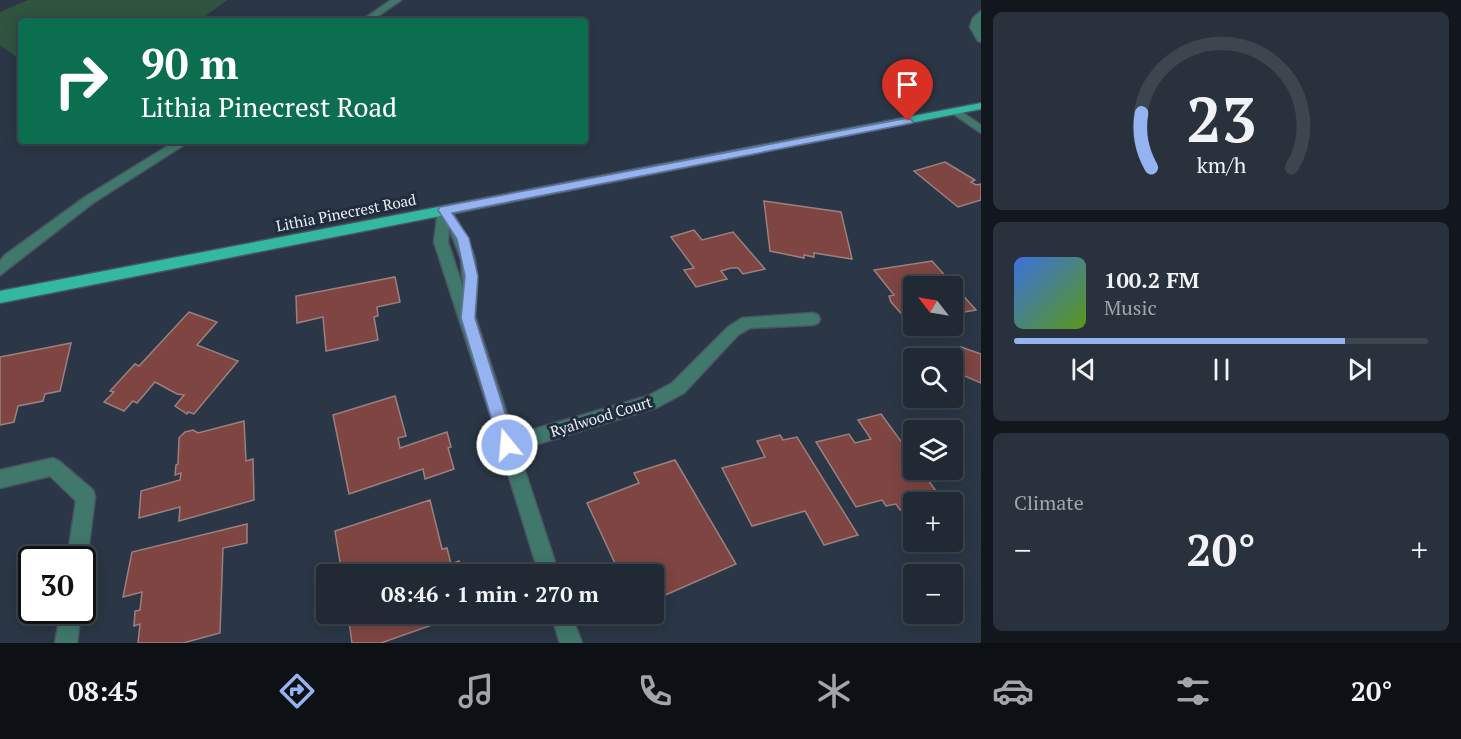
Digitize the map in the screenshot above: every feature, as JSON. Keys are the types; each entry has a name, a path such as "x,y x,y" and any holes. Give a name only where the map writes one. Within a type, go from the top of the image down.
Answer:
{"main road":[{"name":"Lithia Pinecrest Road","path":"0,297 981,106"}],"street":[{"path":"370,18 397,0"},
{"path":"981,14 977,18 975,27 981,39"},
{"path":"956,111 981,130"},
{"path":"0,270 10,259 89,200 179,144"},
{"path":"444,210 441,242 468,318 546,564"},
{"path":"444,210 463,238 472,276 468,318"},
{"name":"Ryalwood Court","path":"507,445 652,402 678,388 733,331 747,322 813,319"},
{"path":"0,479 53,467 86,497 79,546"},
{"path":"66,643 69,624"},
{"path":"564,624 571,643"}],"green space":[{"path":"28,0 227,0 203,18 18,18 18,58 0,45 0,12"}],"building":[{"path":"945,162 975,180 971,182 976,185 981,184 981,200 958,207 914,171"},
{"path":"764,201 841,212 852,259 814,253 814,257 804,255 804,258 770,251"},
{"path":"694,230 702,240 733,232 765,269 743,274 738,268 731,268 721,271 727,279 696,287 684,270 694,268 671,237"},
{"path":"932,261 945,276 903,276 903,316 891,302 889,296 894,295 874,270"},
{"path":"395,277 400,302 377,307 378,316 374,317 378,340 326,351 323,317 297,323 296,296"},
{"path":"963,296 976,310 963,312"},
{"path":"189,312 217,322 197,345 238,361 194,414 188,412 187,414 175,406 184,395 177,394 155,382 137,403 133,401 124,411 104,402 114,392 110,391 135,364 139,366"},
{"path":"71,343 60,391 45,394 43,401 18,406 14,422 0,425 0,357"},
{"path":"961,347 981,354 981,383 963,375 963,348"},
{"path":"395,396 406,436 398,438 400,448 447,432 451,447 448,448 454,469 425,479 423,469 349,494 333,415"},
{"path":"881,414 903,444 903,480 928,480 937,492 903,492 903,509 900,510 896,504 886,506 882,500 856,507 816,442 849,434 855,443 871,439 858,420"},
{"path":"244,421 246,461 253,459 254,500 179,521 180,507 139,518 141,491 180,480 181,473 175,475 176,465 178,464 179,438 185,432 193,430 198,433"},
{"path":"780,435 783,440 797,437 858,535 824,545 805,511 752,526 722,468 765,457 757,441"},
{"path":"675,460 736,564 664,596 664,564 615,564 587,503 639,483 634,473"},
{"path":"430,500 442,549 447,548 451,564 340,564 335,531"},
{"path":"247,524 247,543 223,548 220,633 183,643 138,643 140,624 134,626 135,611 140,610 142,592 123,597 132,552"},
{"path":"349,624 435,624 381,643 352,643"}],"route":[{"path":"507,445 468,318 472,276 463,238 444,210 908,121"}]}
